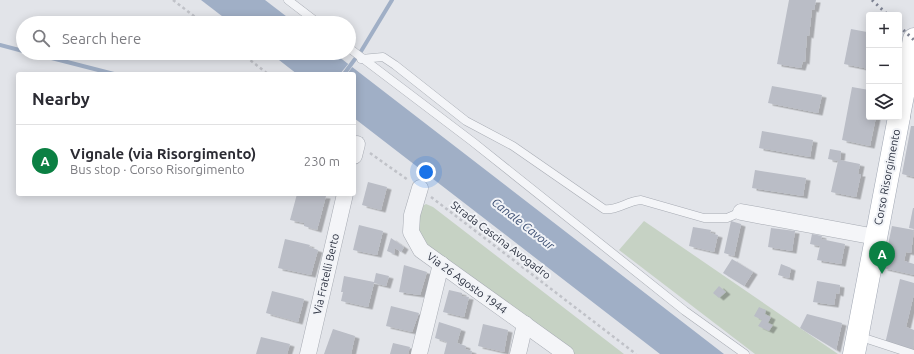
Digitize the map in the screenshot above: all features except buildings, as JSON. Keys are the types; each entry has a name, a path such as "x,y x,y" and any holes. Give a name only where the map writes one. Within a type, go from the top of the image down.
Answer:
{"main road":[{"name":"Corso Risorgimento","path":"902,101 914,39"},
{"name":"Corso Risorgimento","path":"856,345 898,120"}],"street":[{"name":"Via 26 Agosto 1944","path":"420,188 412,215 411,232 421,250 566,354"},
{"name":"Via Fratelli Berto","path":"308,354 345,196"},
{"path":"741,212 876,237"},
{"path":"419,354 441,264"},
{"path":"518,354 525,324"}],"lane":[{"path":"288,0 309,16"},
{"path":"356,54 472,142 685,310 746,354"},
{"path":"362,59 383,57 466,121 513,146 604,209 611,210 631,201 641,200 704,218 726,218 741,212"},
{"path":"856,345 912,354"}],"path":[{"path":"173,0 194,16"},
{"path":"250,60 265,72"},
{"name":"Strada Cascina Avogadro","path":"356,150 420,188 636,354"}],"green space":[{"path":"426,204 433,207 624,354 574,354 471,276 450,266 419,238 419,208"},
{"path":"644,221 838,354 755,354 619,250"}],"water":[{"path":"201,0 265,0 286,16 222,16"},
{"name":"Canale Cavour","path":"279,60 343,60 724,354 660,354 356,120 356,72 294,72"}],"pier":[{"path":"349,63 353,66 348,72 342,72"}],"waterway":[{"path":"360,53 392,0"},
{"path":"0,45 16,49"},
{"path":"59,60 106,72"},
{"path":"345,72 354,60"}],"railway":[{"path":"872,0 885,12"},
{"path":"902,29 914,40"}],"place":[{"name":"Vignale (via Risorgimento)","path":"882,274"}]}
